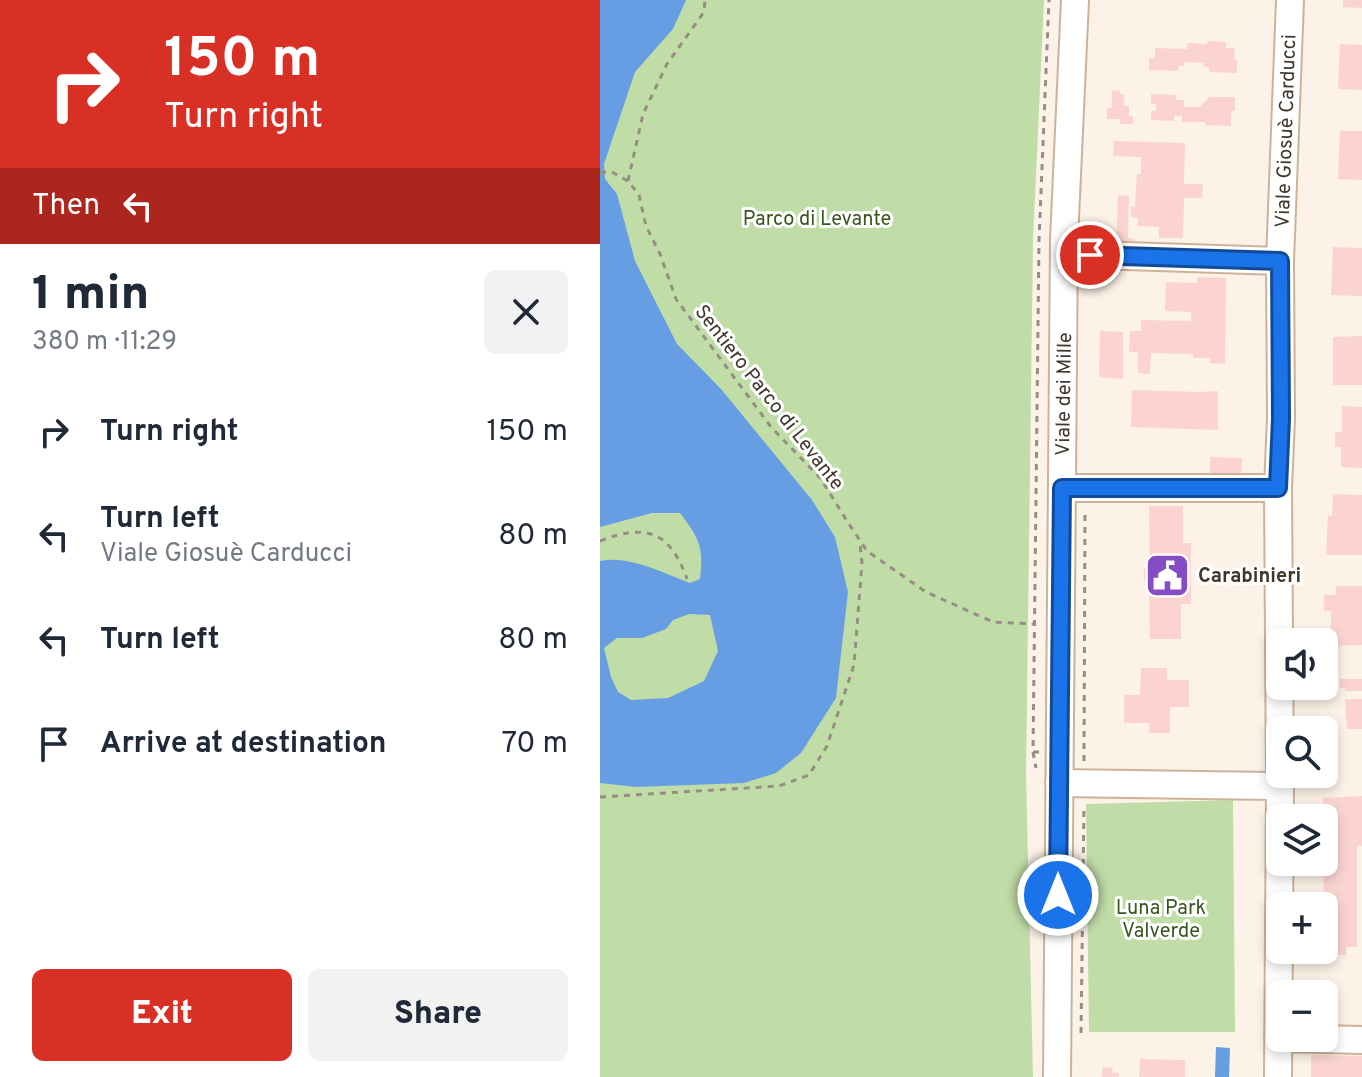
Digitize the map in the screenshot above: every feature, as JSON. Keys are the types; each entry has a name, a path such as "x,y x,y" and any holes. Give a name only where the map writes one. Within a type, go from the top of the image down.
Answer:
{"street":[{"name":"Viale dei Mille","path":"1057,1077 1064,254 1075,0"},
{"name":"Viale Giosuè Carducci","path":"1280,716 1280,261 1290,0"},
{"path":"1064,254 1280,261"},
{"path":"1062,488 1278,488"},
{"path":"1059,783 1266,786"},
{"name":"Viale Giosuè Carducci","path":"1278,980 1280,788"},
{"path":"1338,1039 1362,1040"},
{"name":"Viale Giosuè Carducci","path":"1278,1052 1278,1077"}],"path":[{"path":"600,172 612,172 628,181 643,114 667,64 704,12 705,0"},
{"name":"Sentiero Parco di Levante","path":"628,181 639,195 646,226 676,299 771,427 821,479 867,551 926,592 993,622 1034,624"},
{"path":"600,541 621,532 647,531 668,543 681,562 687,579"},
{"path":"600,797 779,786 809,775 827,746 854,665 862,563 860,540"}],"green space":[{"name":"Parco di Levante","path":"600,0 1044,0 1033,240 1026,774 1033,1077 600,1077"},
{"name":"Luna Park Valverde","path":"1233,800 1235,1032 1089,1032 1086,804"}],"water":[{"path":"600,0 686,0 673,29 635,72 604,164 605,179 617,194 635,261 677,344 721,389 812,500 835,537 848,592 836,698 801,753 776,773 744,783 636,787 600,783 600,561 623,560 690,583 700,579 701,559 696,536 680,513 652,513 600,527","holes":["689,614 710,615 718,651 704,681 668,698 631,700 618,692 604,648 617,638 642,638 666,629 673,620"]},
{"path":"1216,1047 1230,1048 1229,1077 1215,1077"}],"building":[{"path":"1343,0 1362,0 1362,8 1343,7"},
{"path":"1207,41 1226,42 1226,48 1235,48 1237,73 1209,72 1209,67 1203,66 1203,63 1184,62 1178,71 1149,70 1149,58 1155,58 1155,48 1187,49 1187,43 1207,44"},
{"path":"1340,44 1362,45 1362,90 1338,89"},
{"path":"1120,90 1120,94 1124,94 1124,106 1129,106 1129,116 1133,116 1133,124 1120,124 1120,119 1107,119 1107,108 1112,108 1112,91"},
{"path":"1151,94 1177,95 1176,100 1184,100 1184,107 1199,107 1210,97 1235,97 1231,126 1182,122 1182,116 1174,116 1174,121 1151,120 1151,111 1156,111 1156,104 1151,104"},
{"path":"1340,131 1362,131 1362,180 1338,179"},
{"path":"1114,141 1185,143 1184,184 1203,184 1202,198 1184,198 1183,238 1159,238 1159,227 1138,226 1138,218 1131,217 1131,206 1135,207 1137,174 1141,174 1141,157 1113,156"},
{"path":"1118,195 1129,196 1128,238 1135,239 1135,249 1116,248"},
{"path":"1333,247 1362,248 1362,296 1331,295"},
{"path":"1197,277 1226,278 1225,364 1210,363 1210,358 1193,358 1193,354 1151,353 1150,374 1138,373 1138,352 1129,352 1130,331 1141,331 1141,320 1191,321 1191,312 1165,311 1166,282 1197,283"},
{"path":"1100,331 1123,332 1123,379 1099,377"},
{"path":"1362,336 1362,385 1333,385 1333,337"},
{"path":"1132,390 1218,391 1218,430 1131,427"},
{"path":"1342,406 1362,407 1362,468 1341,467 1341,447 1335,447 1335,432 1342,432"},
{"path":"1210,457 1242,458 1241,478 1210,477"},
{"path":"1333,494 1362,495 1362,555 1326,555 1328,515 1332,516"},
{"name":"Carabinieri","path":"1149,506 1183,506 1183,543 1191,543 1191,604 1181,604 1181,639 1150,639 1149,581 1144,581 1144,568 1150,568"},
{"path":"1336,586 1362,586 1362,645 1338,646 1338,628 1331,628 1331,611 1324,611 1324,595 1336,595"},
{"path":"1141,668 1167,668 1167,680 1189,680 1189,707 1170,707 1170,733 1149,733 1149,723 1124,723 1124,695 1140,695"},
{"path":"1340,679 1362,679 1362,691 1345,691 1345,688 1340,688"},
{"path":"1345,699 1362,699 1362,729 1347,729"},
{"path":"1362,796 1362,846 1357,846 1357,947 1346,947 1346,955 1338,955 1338,892 1324,892 1324,876 1338,876 1338,804 1323,804 1323,798"},
{"path":"1311,1055 1362,1056 1362,1077 1311,1077"},
{"path":"1140,1059 1185,1060 1185,1077 1139,1077"},
{"path":"1103,1067 1113,1068 1112,1073 1119,1073 1119,1077 1102,1077"}],"place":[{"name":"Carabinieri","path":"1167,575"}],"route":[{"path":"1058,895 1062,488 1278,488 1280,261 1090,255"}]}
